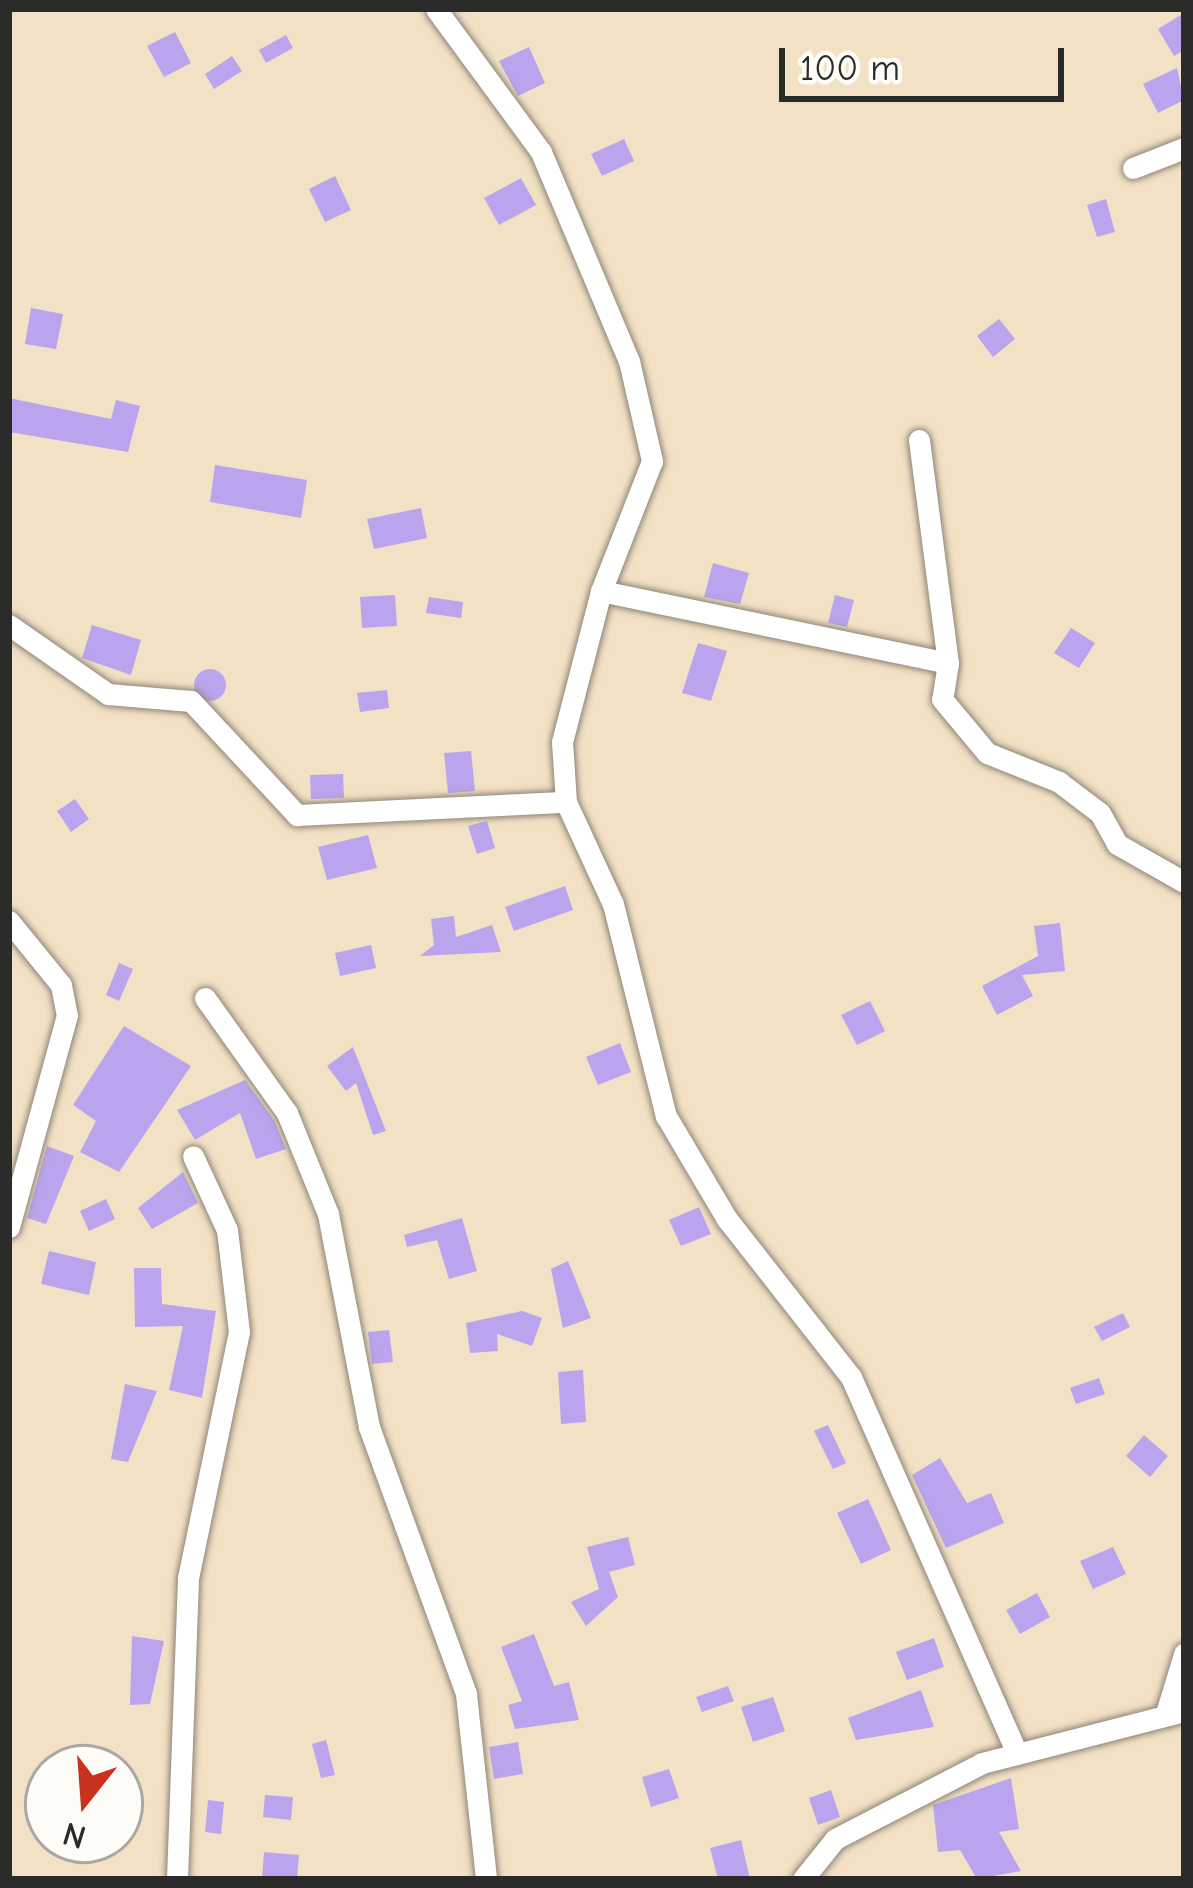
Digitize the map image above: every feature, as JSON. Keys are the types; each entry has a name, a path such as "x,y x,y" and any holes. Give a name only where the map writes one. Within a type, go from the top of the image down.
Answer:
{"street":[{"path":"436,9 541,152 629,361 652,461 601,591 562,742 566,802 613,904 666,1116 727,1219 851,1377 1017,1754"},
{"path":"1133,168 1184,148"},
{"path":"919,440 948,663 942,699 987,753 1059,782 1100,813 1117,844 1184,882"},
{"path":"601,591 948,663"},
{"path":"9,625 108,694 190,701 297,815 566,802"},
{"path":"9,921 61,985 67,1015 9,1227"},
{"path":"205,998 287,1113 328,1214 369,1427 466,1694 486,1879"},
{"path":"177,1879 186,1600 239,1332 227,1230 193,1156"},
{"path":"803,1879 835,1839 1017,1754 1176,1710 1184,1654"}],"building":[{"path":"1184,13 1184,50 1174,56 1158,29"},
{"path":"175,32 191,63 164,77 147,46"},
{"path":"286,35 293,48 266,63 259,50"},
{"path":"529,47 545,83 518,96 499,61"},
{"path":"232,56 242,71 214,89 205,74"},
{"path":"1177,68 1184,100 1158,113 1143,84"},
{"path":"624,139 634,161 602,176 591,154"},
{"path":"335,176 351,210 325,222 309,189"},
{"path":"521,178 536,205 499,225 484,198"},
{"path":"1106,199 1115,232 1097,237 1087,205"},
{"path":"31,308 63,314 56,349 25,344"},
{"path":"999,319 1015,339 993,357 977,336"},
{"path":"9,398 111,419 116,400 140,406 128,452 9,432"},
{"path":"215,465 307,480 301,518 210,502"},
{"path":"421,508 427,538 374,549 367,519"},
{"path":"713,563 749,573 740,604 704,597"},
{"path":"395,595 397,626 362,628 360,597"},
{"path":"835,595 854,600 847,627 828,623"},
{"path":"429,597 463,602 461,618 426,613"},
{"path":"92,625 141,640 131,675 82,658"},
{"path":"1071,628 1095,643 1079,668 1054,653"},
{"path":"698,643 727,651 711,701 682,693"},
{"path":"210,669 221,674 226,685 221,696 210,701 199,696 194,685 199,674"},
{"path":"387,690 389,708 360,712 357,693"},
{"path":"471,751 475,791 448,793 444,753"},
{"path":"343,774 344,798 311,799 310,775"},
{"path":"75,799 89,819 71,832 57,811"},
{"path":"487,821 495,848 477,854 468,826"},
{"path":"368,835 377,868 327,880 318,847"},
{"path":"565,886 573,910 514,931 505,907"},
{"path":"454,916 456,937 492,925 501,952 420,956 434,945 431,919"},
{"path":"1060,923 1065,971 1022,975 1033,996 997,1015 982,986 1038,956 1034,926"},
{"path":"371,945 376,968 340,976 335,953"},
{"path":"119,963 133,969 119,1001 106,995"},
{"path":"870,1001 885,1031 857,1045 841,1015"},
{"path":"124,1026 191,1066 119,1172 80,1152 96,1121 73,1105"},
{"path":"620,1043 631,1072 598,1085 586,1057"},
{"path":"353,1047 386,1131 373,1135 356,1083 346,1091 327,1066"},
{"path":"245,1080 274,1120 286,1149 256,1159 240,1113 195,1140 177,1110"},
{"path":"47,1146 74,1156 46,1224 27,1218"},
{"path":"183,1172 198,1203 152,1229 138,1208"},
{"path":"106,1199 115,1219 89,1231 80,1211"},
{"path":"699,1207 711,1234 681,1246 669,1220"},
{"path":"462,1218 477,1271 449,1279 437,1240 407,1247 404,1235"},
{"path":"49,1251 96,1262 89,1295 41,1284"},
{"path":"568,1261 591,1318 563,1328 551,1269"},
{"path":"134,1268 161,1268 162,1304 216,1311 202,1398 169,1390 183,1326 135,1327"},
{"path":"522,1311 542,1318 532,1346 497,1334 498,1351 470,1353 466,1323"},
{"path":"1123,1313 1130,1327 1102,1341 1094,1327"},
{"path":"389,1330 393,1362 372,1364 368,1332"},
{"path":"583,1370 586,1422 561,1424 558,1372"},
{"path":"1099,1378 1105,1394 1076,1404 1070,1388"},
{"path":"125,1384 157,1391 128,1462 111,1459"},
{"path":"828,1425 846,1463 833,1469 814,1431"},
{"path":"1144,1435 1168,1456 1150,1477 1126,1456"},
{"path":"940,1458 967,1503 991,1493 1004,1523 946,1548 912,1475"},
{"path":"868,1499 891,1550 861,1564 837,1513"},
{"path":"628,1537 635,1565 609,1572 618,1597 586,1626 571,1602 599,1589 587,1547"},
{"path":"1113,1547 1126,1574 1093,1589 1080,1561"},
{"path":"1037,1593 1050,1617 1020,1634 1006,1610"},
{"path":"534,1634 554,1686 569,1682 579,1720 515,1729 508,1705 522,1701 501,1647"},
{"path":"132,1636 164,1641 150,1704 130,1705"},
{"path":"934,1638 944,1667 907,1680 896,1652"},
{"path":"728,1686 734,1701 702,1712 696,1697"},
{"path":"921,1690 934,1727 856,1740 848,1718"},
{"path":"773,1697 785,1731 753,1742 741,1707"},
{"path":"326,1740 335,1775 321,1778 312,1744"},
{"path":"518,1742 523,1774 494,1779 489,1747"},
{"path":"669,1769 679,1798 651,1807 642,1777"},
{"path":"1011,1778 1019,1829 999,1832 1021,1871 977,1879 960,1850 938,1852 933,1805"},
{"path":"831,1790 840,1817 818,1825 809,1798"},
{"path":"265,1795 293,1797 291,1820 263,1817"},
{"path":"208,1800 224,1802 221,1834 205,1832"},
{"path":"741,1840 750,1879 718,1879 710,1848"},
{"path":"264,1852 299,1855 297,1879 262,1879"}]}
